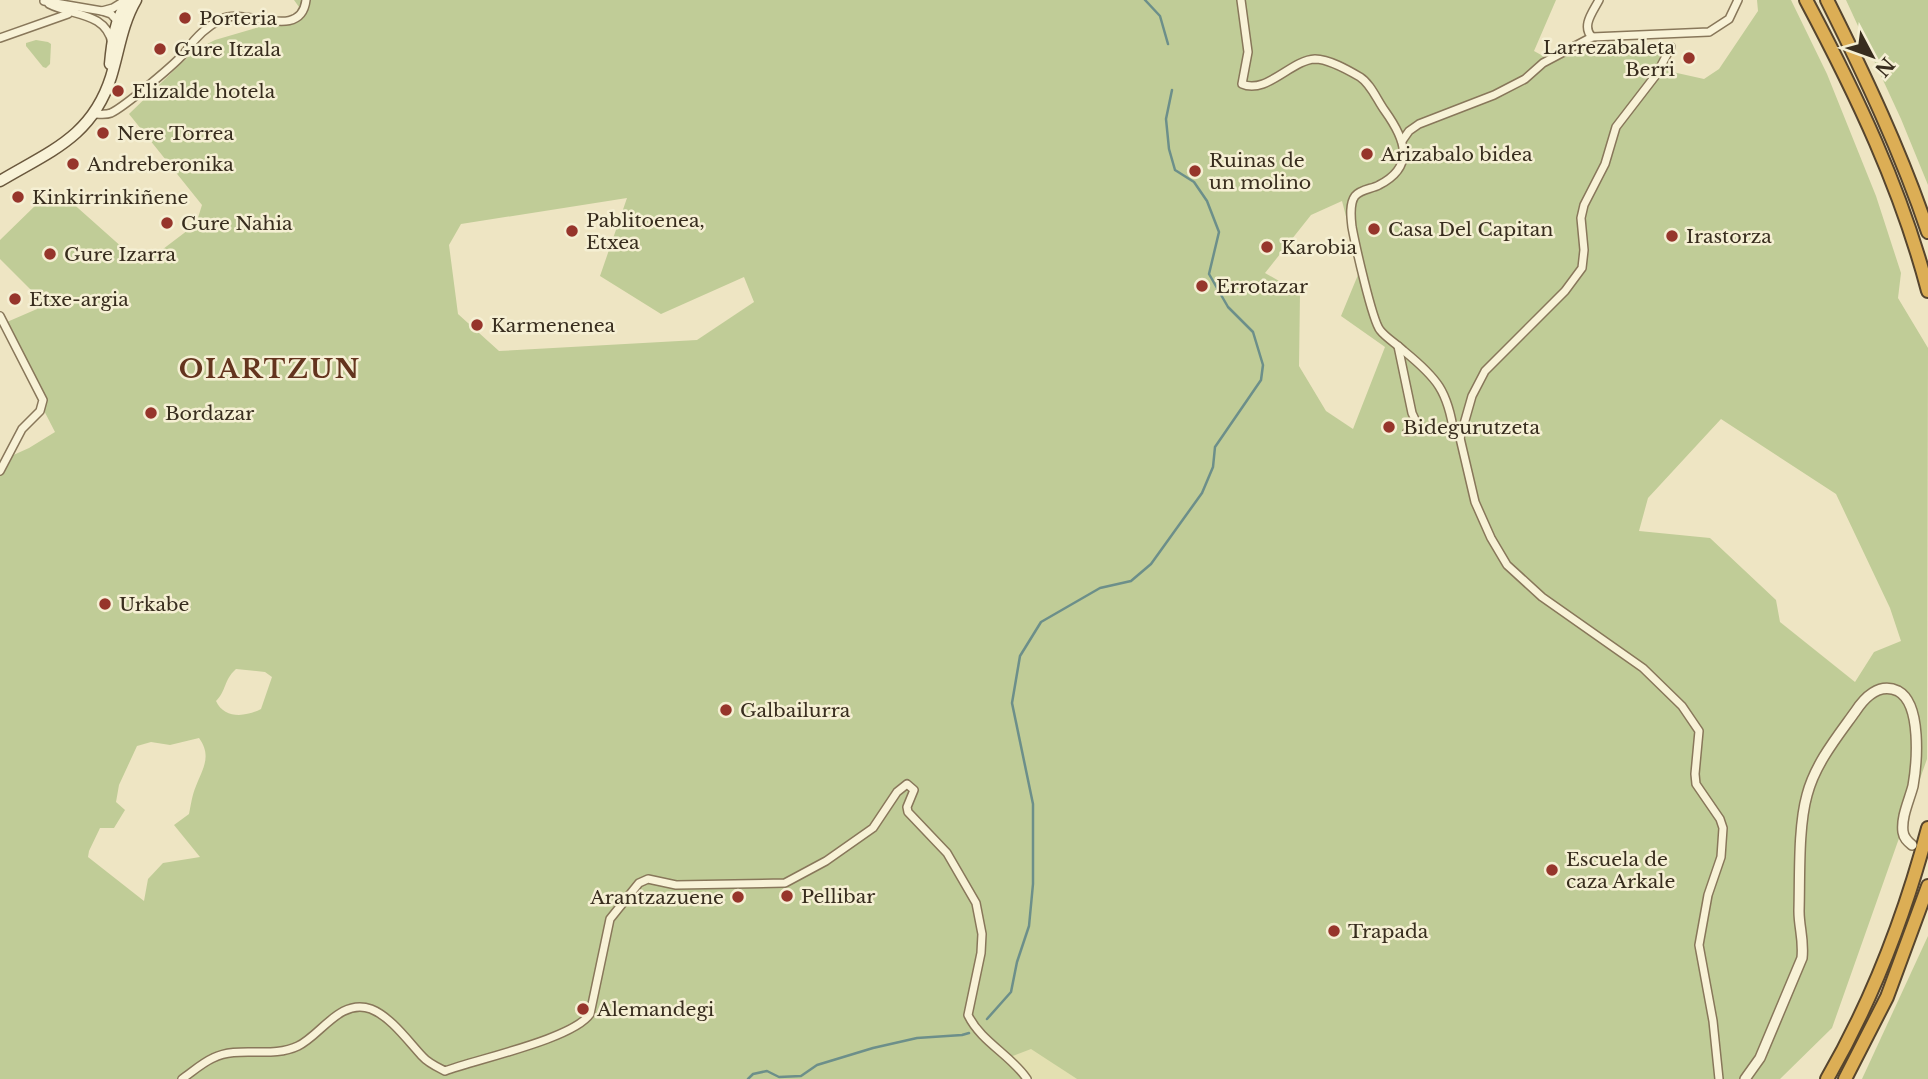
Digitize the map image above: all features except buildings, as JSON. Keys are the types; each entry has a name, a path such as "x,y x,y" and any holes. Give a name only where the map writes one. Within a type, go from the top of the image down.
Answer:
{"highway":[{"path":"1806,0 1873,133 1905,216 1928,291"},
{"path":"1827,0 1882,114 1928,232"},
{"path":"1827,1079 1861,1014 1891,942 1928,828"},
{"path":"1845,1079 1887,998 1928,886"}],"main road":[{"path":"0,181 75,135 95,114 105,95 127,0"},
{"path":"121,22 135,0"}],"street":[{"path":"43,0 100,10 121,22"},
{"path":"43,0 99,21 121,22"},
{"path":"0,38 58,16 118,6 127,0"},
{"path":"95,114 113,112 135,96 186,52 194,38 221,19 237,17 286,21 297,18 305,10 306,0"},
{"path":"1241,0 1248,52 1242,84 1249,86 1262,83 1311,60 1325,61 1364,80 1402,141 1405,155 1394,175 1356,195 1352,203 1354,242 1378,327 1429,372 1439,385 1451,410 1454,434 1460,438"},
{"path":"1592,37 1588,33 1587,23 1599,0"},
{"path":"1402,141 1409,131 1419,124 1494,95 1525,79 1543,63 1592,37 1709,32 1729,19 1738,0"},
{"path":"57,3 77,14"},
{"path":"99,21 108,31 115,46"},
{"path":"1671,47 1662,66 1616,127 1605,164 1584,205 1581,218 1584,250 1581,268 1565,291 1485,371 1472,396 1460,438 1475,502 1507,565 1542,597 1643,668 1682,706 1699,731 1696,784 1720,819 1723,828 1721,857 1708,895 1699,946 1713,1021 1719,1079"},
{"path":"0,316 43,400 40,411 22,429 0,471"},
{"path":"1398,345 1412,413 1419,428 1407,432"},
{"path":"1745,1079 1760,1058 1802,958 1804,942 1799,916 1800,874 1803,811 1807,793 1820,765 1850,719 1866,698 1881,689 1895,690 1902,694 1908,700 1913,715 1915,768 1904,814 1903,831 1906,840 1912,845"},
{"path":"182,1079 213,1058 241,1052 255,1054 292,1049 305,1042 337,1015 357,1008 376,1012 424,1058 444,1071 533,1046 580,1024 590,1014 610,919 639,883 648,879 676,885 785,883 826,860 873,828 897,792 907,784 914,789 907,807 908,812 947,853 976,903 981,918 981,953 968,1015 973,1025 1019,1068 1027,1079"}],"shaded area":[{"path":"1031,1048 1077,1079 1024,1079 1009,1057"}],"green space":[{"path":"294,0 1556,0 1534,51 1554,62 1588,46 1669,45 1668,71 1704,79 1719,69 1758,11 1757,0 1791,0 1827,74 1876,196 1901,273 1898,298 1928,348 1927,759 1832,1028 1780,1079 1077,1079 1031,1049 1010,1057 1024,1079 0,1079 0,461 55,432 0,325 37,309 32,291 0,259 0,240 39,202 60,192 142,265 196,224 202,205 129,114 195,50 215,40 304,14","holes":["627,198 600,276 661,314 744,277 754,302 697,340 499,351 458,314 449,245 461,224","1342,201 1360,270 1341,316 1385,347 1353,429 1326,411 1299,366 1300,293 1265,273 1311,215","1721,419 1836,494 1890,608 1901,641 1874,652 1855,682 1780,622 1776,600 1710,538 1639,531 1648,498","236,669 265,672 272,677 261,709 236,715 224,711 216,701","199,738 206,756 189,814 174,825 200,857 163,863 148,879 144,901 88,857 100,828 114,828 125,810 116,802 119,785 137,746 151,742 170,745"]},
{"path":"1846,0 1928,0 1928,185 1901,119"},
{"path":"36,40 51,44 50,64 46,68 26,46 26,43"},
{"path":"1928,936 1928,1079 1862,1079"}],"waterway":[{"path":"1145,0 1160,16 1168,44"},
{"path":"987,1019 1011,992 1017,962 1029,926 1033,884 1033,804 1012,703 1020,656 1041,622 1100,588 1131,581 1151,564 1202,493 1213,467 1215,447 1261,380 1263,365 1253,332 1228,307 1209,274 1219,232 1207,201 1194,182 1175,170 1169,149 1166,119 1172,90"},
{"path":"748,1079 753,1074 767,1071 779,1077 801,1076 817,1065 873,1048 917,1038 969,1033"}],"place":[{"name":"Porteria","path":"185,18"},
{"name":"Gure Itzala","path":"160,49"},
{"name":"Larrezabaleta Berri","path":"1689,58"},
{"name":"Elizalde hotela","path":"118,91"},
{"name":"Nere Torrea","path":"103,133"},
{"name":"Arizabalo bidea","path":"1367,154"},
{"name":"Andreberonika","path":"73,164"},
{"name":"Ruinas de un molino","path":"1195,171"},
{"name":"Kinkirrinkiñene","path":"18,197"},
{"name":"Gure Nahia","path":"167,223"},
{"name":"Casa Del Capitan","path":"1374,229"},
{"name":"Pablitoenea, Etxea","path":"572,231"},
{"name":"Irastorza","path":"1672,236"},
{"name":"Karobia","path":"1267,247"},
{"name":"Gure Izarra","path":"50,254"},
{"name":"Errotazar","path":"1202,286"},
{"name":"Etxe-argia","path":"15,299"},
{"name":"Karmenenea","path":"477,325"},
{"name":"Bordazar","path":"151,413"},
{"name":"Bidegurutzeta","path":"1389,427"},
{"name":"Urkabe","path":"105,604"},
{"name":"Galbailurra","path":"726,710"},
{"name":"Escuela de caza Arkale","path":"1552,870"},
{"name":"Pellibar","path":"787,896"},
{"name":"Arantzazuene","path":"738,897"},
{"name":"Trapada","path":"1334,931"},
{"name":"Alemandegi","path":"583,1009"}],"district":[{"name":"OIARTZUN","path":"270,369"}]}
